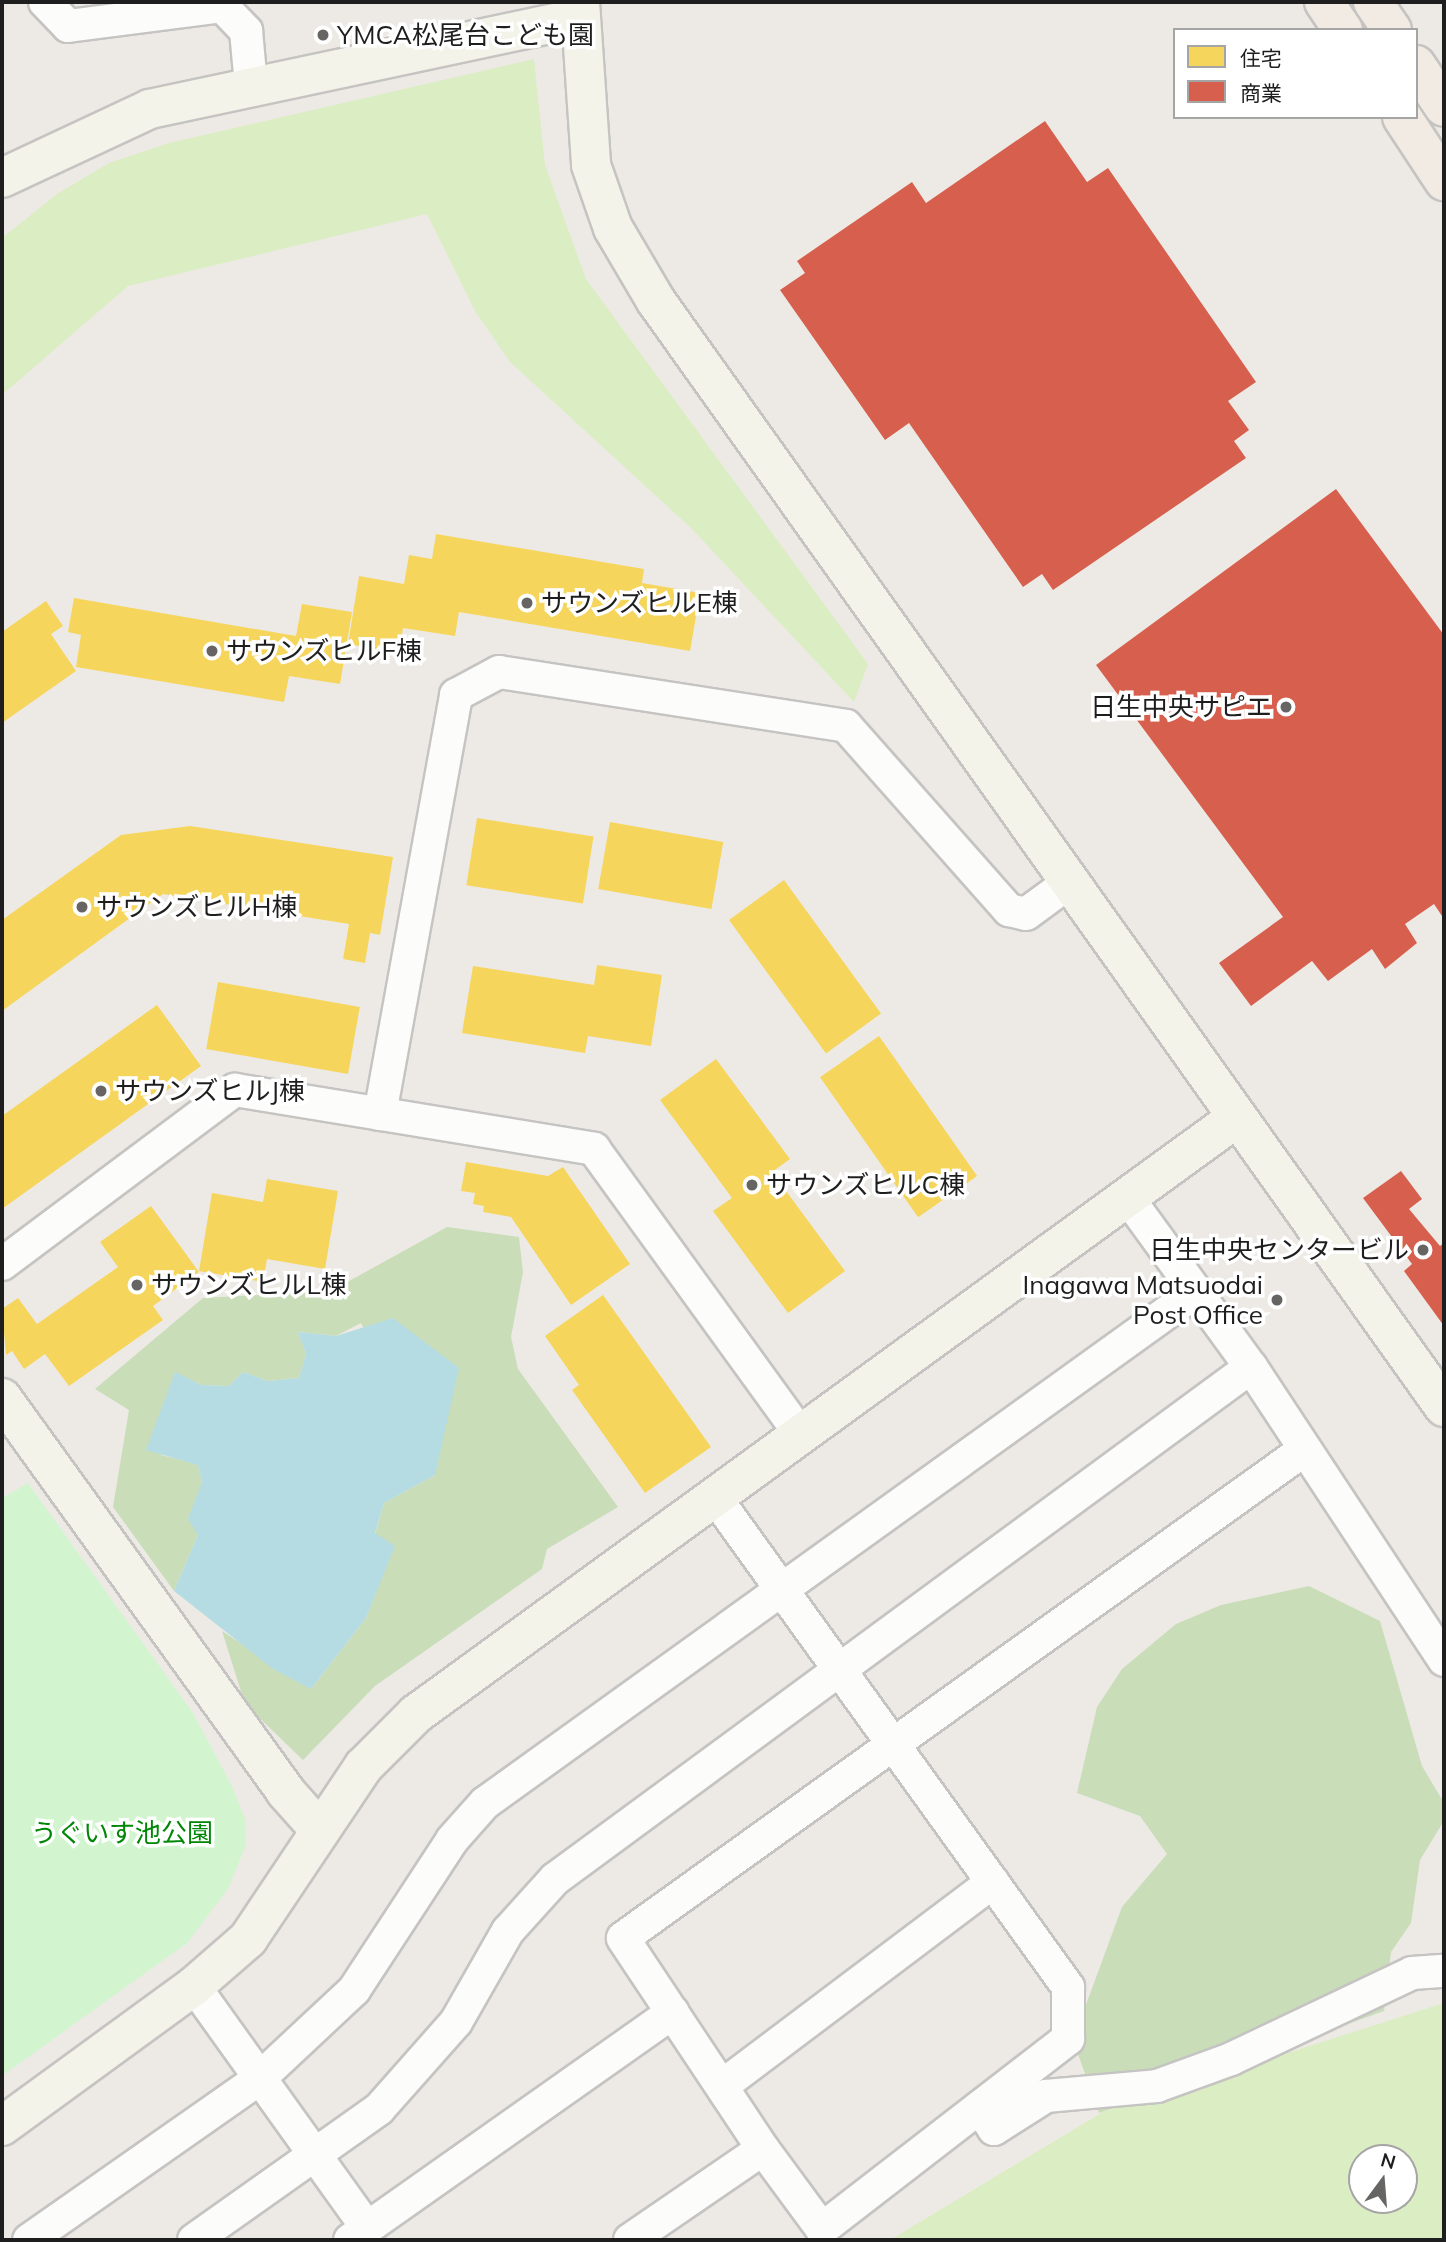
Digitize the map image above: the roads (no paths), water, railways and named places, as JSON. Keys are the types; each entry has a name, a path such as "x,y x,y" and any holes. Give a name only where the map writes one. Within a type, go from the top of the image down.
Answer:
{"main road":[{"path":"1324,2 1342,28"},
{"path":"1373,2 1391,28"},
{"path":"1418,68 1444,107"},
{"path":"1403,119 1444,181"}],"street":[{"path":"45,2 68,26 222,6 246,31 251,85"},
{"path":"2,178 150,109 579,10 591,165 612,228 656,301 1071,881 1235,1119 1444,1407"},
{"path":"380,1114 456,695 499,672 846,726 1009,910 1026,914 1071,881"},
{"path":"2,1265 235,1090 594,1149 802,1435"},
{"path":"2,2126 194,1986 248,1939 289,1884 318,1828 364,1766 415,1714 1235,1119"},
{"path":"1128,1198 1194,1293 1251,1367 1444,1660"},
{"path":"29,2240 260,2078 354,1990 452,1840 485,1803 785,1593 1194,1293"},
{"path":"194,2240 379,2109 456,2022 508,1931 555,1878 841,1671 1251,1367"},
{"path":"2,1398 285,1791 318,1828"},
{"path":"715,1497 785,1593 893,1744 1068,1987 1068,2039 822,2229 763,2149 623,1938 893,1744 1304,1450"},
{"path":"722,2086 993,1882"},
{"path":"980,2107 994,2129 1046,2096 1157,2086 1231,2060 1412,1973 1444,1971"},
{"path":"194,1986 315,2155 358,2234 673,2012"},
{"path":"630,2240 763,2149"}],"water":[{"path":"393,1318 459,1368 435,1475 384,1503 375,1533 395,1546 366,1618 311,1689 273,1669 174,1591 198,1535 188,1519 202,1482 198,1465 146,1450 175,1372 201,1385 229,1386 243,1372 268,1381 299,1378 306,1354 298,1332 336,1336"}],"place":[{"name":"YMCA松尾台こども園","path":"323,35"},
{"name":"サウンズヒルE棟","path":"527,603"},
{"name":"サウンズヒルF棟","path":"212,651"},
{"name":"日生中央サピエ","path":"1286,707"},
{"name":"サウンズヒルH棟","path":"82,907"},
{"name":"サウンズヒルJ棟","path":"101,1091"},
{"name":"サウンズヒルC棟","path":"752,1185"},
{"name":"日生中央センタービル","path":"1423,1250"},
{"name":"サウンズヒルL棟","path":"137,1285"},
{"name":"Inagawa Matsuodai Post Office","path":"1277,1300"}],"park label":[{"name":"うぐいす池公園","path":"122,1833"}]}
